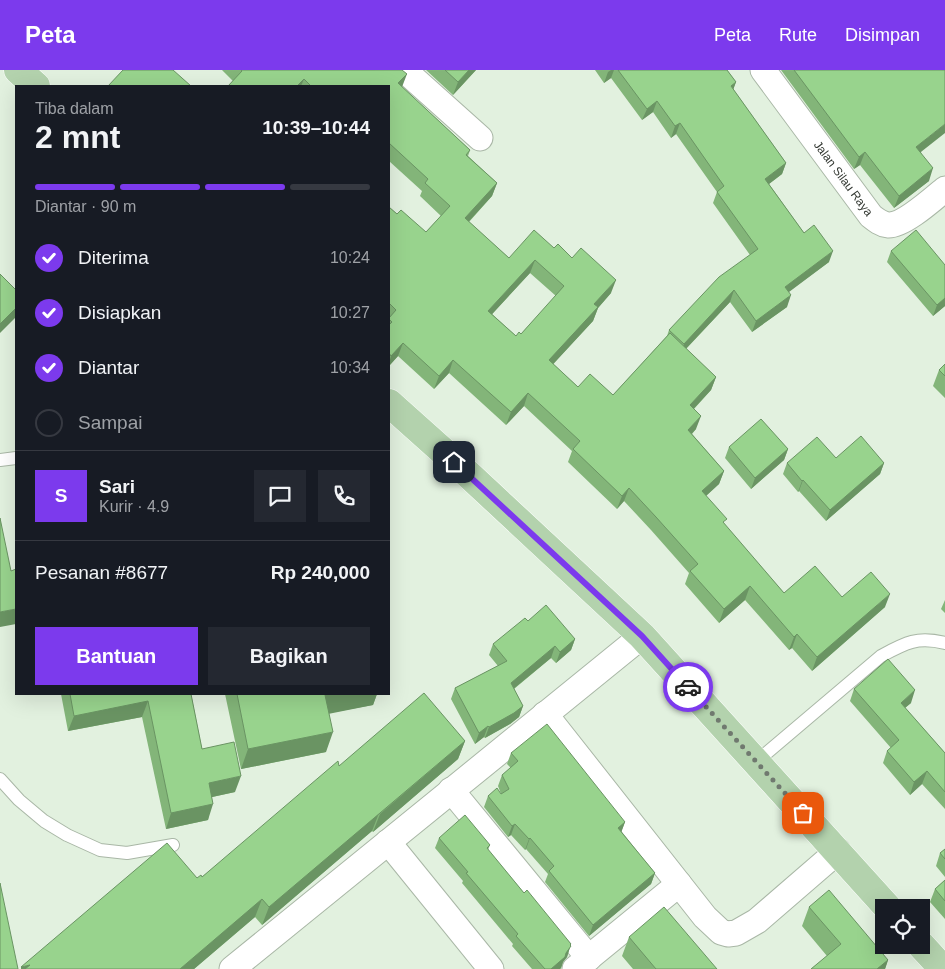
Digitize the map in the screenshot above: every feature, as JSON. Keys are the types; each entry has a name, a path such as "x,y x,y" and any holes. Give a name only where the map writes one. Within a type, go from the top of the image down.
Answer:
{"main road":[{"path":"18,70 35,85"},
{"path":"390,404 462,468 642,636 880,899"},
{"path":"928,954 939,968"}],"street":[{"path":"404,70 480,138"},
{"name":"Jalan Silau Raya","path":"764,70 871,216 879,222 887,225 905,220 945,189"},
{"path":"232,969 642,636"},
{"path":"545,714 705,918 721,932 728,934 736,933 757,921 838,851"},
{"path":"451,790 582,963 679,884"},
{"path":"388,842 490,969"}],"lane":[{"path":"0,460 15,458"},
{"path":"756,762 881,656 902,644 917,640 935,640 945,643"},
{"path":"0,779 19,800 44,821 67,835 100,850 127,853 173,845"}],"building":[{"path":"123,70 173,70 190,85 109,85"},
{"path":"241,70 402,70 407,74 398,83 470,150 466,155 497,183 465,218 509,258 534,230 554,248 558,244 572,258 581,248 616,280 594,304 598,307 549,360 578,387 590,374 613,395 670,333 716,377 690,405 701,416 688,430 724,471 702,491 727,519 723,522 784,593 815,566 842,597 871,572 890,594 817,657 797,634 794,637 750,586 724,609 690,571 698,564 656,517 629,488 622,496 573,449 580,441 528,393 511,412 453,360 439,376 403,343 391,356 390,324 392,322 390,317 396,310 390,304 390,208 397,214 401,210 426,232 450,206 425,183 428,179 390,144 390,85 310,85 304,79 298,85 229,85","holes":["535,260 564,286 521,334 519,332 516,336 488,311"]},
{"path":"445,70 469,70 458,82"},
{"path":"618,70 727,70 736,82 731,86 786,163 765,179 804,233 814,225 833,251 785,287 791,295 756,321 734,290 684,344 669,330 719,277 758,249 717,192 724,186 680,123 675,126 657,101 647,109"},
{"path":"794,70 945,70 945,124 916,147 933,168 899,196 865,152 859,157"},
{"path":"916,230 945,265 945,298 937,305 891,251"},
{"path":"0,274 15,289 15,309 0,324"},
{"path":"945,364 945,376 939,370"},
{"path":"761,419 788,449 755,478 729,447"},
{"path":"861,436 884,463 830,510 787,463 817,437 836,458"},
{"path":"0,518 11,571 15,569 15,609 0,612"},
{"path":"546,605 575,639 560,652 555,646 511,683 523,706 479,733 455,688 507,661 493,644 525,618 528,621"},
{"path":"888,659 915,690 901,703 945,753 945,792 927,771 914,782 887,751 899,740 854,689"},
{"path":"424,693 465,741 269,907 262,899 180,969 25,969 30,965 21,967 167,843 197,878 201,875 202,877 338,761 339,766"},
{"path":"70,695 191,695 202,749 234,742 241,776 209,783 213,804 171,813 148,701 74,716"},
{"path":"237,695 325,695 333,732 248,749"},
{"path":"547,724 625,822 618,828 655,873 593,925 549,871 554,866 530,838 515,824 512,826 488,796 497,788 501,794 509,789 502,775 518,761 511,753"},
{"path":"465,815 490,845 487,848 524,893 527,890 571,944 565,957 551,969 545,969 516,936 518,934 439,838"},
{"path":"945,849 945,859 940,853"},
{"path":"945,880 945,901 935,889"},
{"path":"0,883 18,969 0,969"},
{"path":"829,890 875,945 875,954 883,954 888,960 877,969 811,969 841,944 809,907"},
{"path":"664,907 717,969 656,969 629,937"}],"way so far":[{"path":"688,687 803,813"}],"route":[{"path":"454,462 642,636 688,687"}]}
